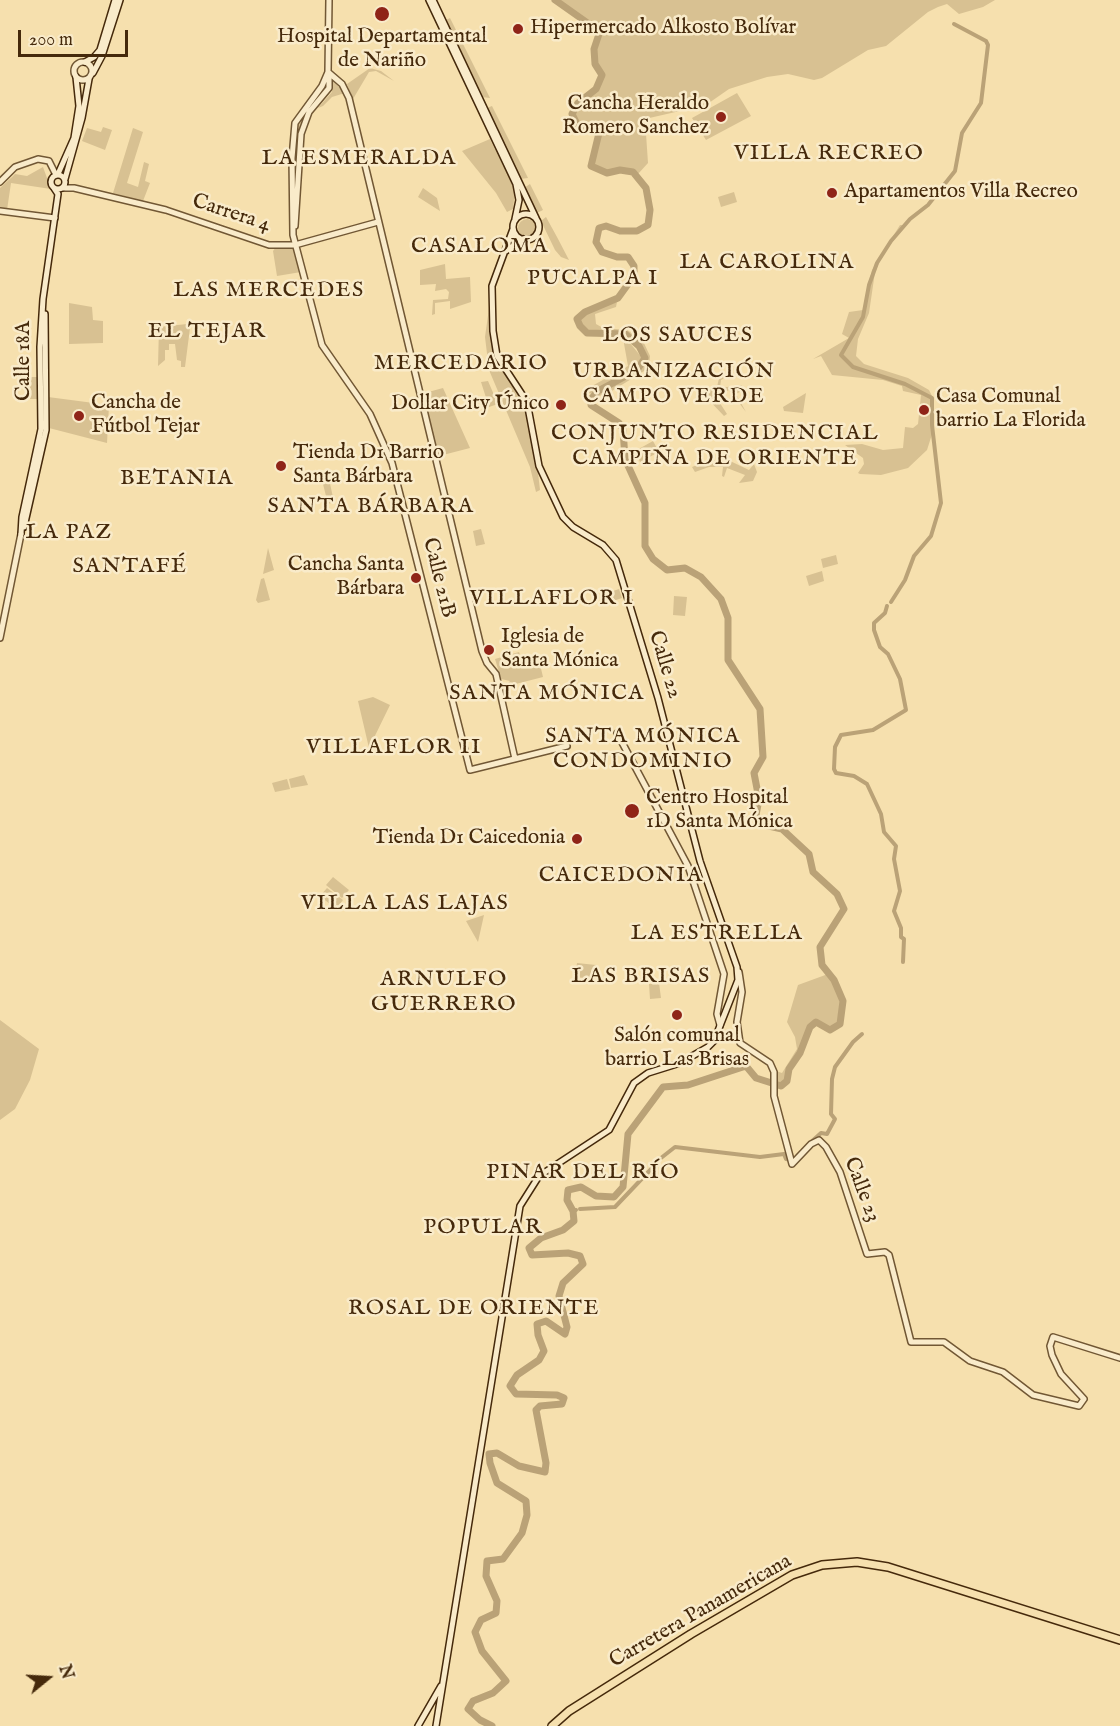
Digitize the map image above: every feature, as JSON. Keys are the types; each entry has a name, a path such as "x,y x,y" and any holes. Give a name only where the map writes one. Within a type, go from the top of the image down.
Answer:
{"highway":[{"name":"Carretera Panamericana","path":"552,1726 569,1711 681,1640 792,1575 822,1565 857,1562 888,1567 1120,1640"}],"street":[{"path":"116,0 100,50 94,57 75,66 79,106 74,138 57,175 51,181 54,188 62,188 65,180 82,118 89,79 102,56 120,0"},
{"path":"330,0 328,72 342,84 349,98 482,651 487,663 496,674 515,759 567,746"},
{"path":"431,0 539,226 537,233 531,238 523,239 503,255"},
{"path":"431,0 516,184 519,200 513,229 523,239"},
{"path":"85,62 91,66 93,73"},
{"name":"Calle 21B","path":"328,72 322,86 295,123 293,235 322,345 370,414 392,463 470,770 515,759"},
{"name":"Calle 21B","path":"293,235 299,197 301,134 309,112 329,88 328,72"},
{"path":"76,77 82,81 89,79"},
{"path":"0,182 15,167 38,159 49,161 57,175 65,180"},
{"name":"Carrera 4","path":"65,180 74,188"},
{"name":"Calle 18A","path":"21,534 22,517 41,429 40,347 43,299 58,194 54,188"},
{"name":"Carrera 4","path":"62,188 74,188 166,210 269,245 295,245 378,222"},
{"name":"Calle 18A","path":"0,638 21,534 46,430 46,299 62,188"},
{"path":"0,211 55,218"},
{"path":"515,219 523,214 536,218"},
{"name":"Calle 22","path":"513,229 492,286 495,345 503,368 518,386 527,402 539,466 553,500 567,522 603,545 616,561 658,698 700,861 741,981 737,1010 740,1043 770,1063 774,1080 773,1091 791,1160 819,1140"},
{"path":"617,733 688,866 704,923 724,978 717,1014 720,1025"},
{"name":"Calle 22","path":"436,1726 516,1223 524,1196 539,1176 609,1130 634,1083 657,1070 680,1063 714,1041 737,987 737,967"},
{"name":"Calle 23","path":"819,1140 840,1172 867,1254 885,1252 888,1255 911,1342 945,1342 970,1361 1003,1372 1041,1398 1079,1406 1084,1399 1061,1374 1052,1355 1050,1346 1053,1337 1120,1358"},
{"path":"418,1726 444,1679"}],"shaded area":[{"path":"555,0 995,0 983,7 959,14 947,4 938,7 928,12 886,46 868,50 822,78 814,80 788,74 767,77 729,89 706,105 645,119 648,163 638,174 620,170 607,173 591,166 599,133 578,126 572,114 580,102 596,89 602,75 595,64 594,49 600,31 597,25 589,24"},
{"path":"450,18 490,98 482,97 480,94 446,20"},
{"path":"370,68 381,71 394,81 376,71 369,72 353,99 347,84"},
{"path":"328,77 328,85 302,118 294,218 296,125"},
{"path":"333,81 345,93 332,97 318,108 332,92"},
{"name":"Cancha Heraldo Romero Sanchez","path":"737,93 751,116 706,140 692,118"},
{"path":"492,106 528,178 520,179 487,108"},
{"path":"103,127 112,130 105,150 82,141 87,128 101,132"},
{"path":"133,128 143,132 127,183 138,187 144,162 149,164 145,181 150,183 143,201 113,193"},
{"path":"490,139 515,190 513,209 507,212 496,193 462,151"},
{"path":"43,167 51,189 11,183 7,210 0,208 0,188 15,174 27,176"},
{"path":"530,184 543,210 537,213 524,188"},
{"path":"423,188 437,198 440,211 418,197"},
{"path":"734,192 737,202 721,207 718,197"},
{"path":"546,217 569,260 561,257 555,250 541,221"},
{"path":"523,219 531,219 536,224 534,235 523,237 518,232 518,224"},
{"path":"900,225 905,225 882,256 875,272 869,313 858,339 856,356 864,364 908,378 929,390 933,398 931,410 934,428 927,450 908,468 881,475 860,474 858,473 864,464 863,458 845,445 862,444 883,450 903,448 905,427 913,428 918,424 921,395 903,391 902,386 883,380 832,375 821,356 813,359 849,338 842,334 849,312 863,310 872,270"},
{"path":"276,247 294,247 301,272 277,276 273,251"},
{"path":"445,264 446,279 470,277 471,302 450,309 450,301 435,303 435,314 432,315 433,300 448,299 449,292 446,289 435,291 436,284 420,285 420,270"},
{"path":"490,301 494,360 520,391 525,403 536,455 540,490 536,492 530,467 489,370 485,337"},
{"path":"617,302 616,307 595,314 596,324 603,328 627,330 643,341 650,356 649,368 607,394 598,396 598,393 637,372 646,359 640,345 625,333 587,332 581,324 580,319 585,313"},
{"path":"69,303 92,307 93,320 103,321 103,343 69,344"},
{"path":"187,324 190,328 185,367 181,367 181,361 177,360 175,344 169,344 169,350 165,350 165,360 158,366 159,327"},
{"path":"625,337 643,359 635,371 592,394 583,391 628,366 623,338"},
{"path":"720,374 728,376 721,380 720,388 741,385 745,389 736,394 746,412 729,390 716,397 727,414 724,416 705,396 704,390 717,387"},
{"path":"27,377 38,377 39,399 27,399"},
{"path":"488,381 498,404 489,407 481,382"},
{"path":"443,388 470,448 439,456 421,394"},
{"path":"806,393 803,413 784,411 783,407"},
{"name":"Cancha de Fútbol Tejar","path":"48,397 109,405 107,443 49,428"},
{"path":"653,441 659,452 640,462 635,451"},
{"path":"725,451 729,452 728,460 749,470 754,464 757,472 753,481 739,483 745,475 727,468 724,477 722,476 723,467 709,467 695,472 692,467 707,461 724,460"},
{"path":"329,479 334,502 328,504 322,480"},
{"path":"481,529 485,544 476,546 473,531"},
{"path":"268,548 274,570 263,574"},
{"path":"836,555 838,564 823,568 821,559"},
{"path":"822,571 824,581 809,586 806,576"},
{"path":"264,578 270,600 258,603 256,600 261,579"},
{"path":"619,589 622,598 604,604 601,595"},
{"path":"674,596 687,597 685,616 673,615"},
{"path":"519,652 522,660 538,656 543,677 504,687 510,681 501,679 495,659"},
{"path":"373,697 390,705 369,748 358,701"},
{"path":"304,775 308,785 291,788 289,779"},
{"path":"287,779 290,789 275,792 272,783"},
{"path":"333,877 349,890 342,898 326,885"},
{"path":"327,888 343,900 336,909 320,896"},
{"path":"484,915 478,942 466,921"},
{"path":"577,963 596,965 595,979 575,977"},
{"path":"828,974 842,1001 838,1024 830,1029 817,1020 809,1025 799,1052 788,1067 785,1080 781,1084 777,1083 776,1071 782,1073 797,1049 795,1037 787,1022 798,985"},
{"path":"659,983 661,998 650,999 649,984"},
{"path":"0,1020 39,1049 30,1080 15,1109 0,1120"}],"waterway":[{"path":"492,1726 480,1720 468,1709 473,1701 493,1693 506,1681 482,1651 475,1632 481,1620 496,1613 497,1601 486,1576 487,1561 503,1559 522,1533 527,1515 526,1501 497,1483 489,1454 497,1453 519,1466 545,1472 546,1463 536,1410 540,1406 562,1404 564,1398 557,1395 516,1394 510,1386 517,1375 539,1360 544,1351 537,1324 546,1321 565,1334 567,1327 559,1296 563,1283 583,1264 580,1256 568,1253 532,1255 529,1248 541,1238 563,1230 574,1221 573,1211 567,1200 568,1190 581,1187 596,1196 614,1197 623,1187 628,1134 663,1087 688,1085 746,1066 756,1078 781,1086 787,1081 789,1069 800,1053 810,1027 816,1022 830,1030 840,1024 843,1001 834,980 822,965 820,947 844,909 837,894 813,872 809,854 782,829 760,824 756,815 759,799 754,773 763,757 760,709 728,660 728,618 721,599 701,577 685,568 667,570 653,559 645,546 645,503 625,459 623,429 619,423 591,405 591,399 598,391 637,370 645,358 639,346 625,334 587,333 577,319 585,312 618,298 634,276 634,266 628,257 617,257 602,252 596,242 599,228 606,226 620,231 637,231 648,225 650,210 646,188 633,172 620,170 607,173 591,166 599,133 578,126 572,114 578,103 596,89 602,75 595,64 594,49 600,31 597,25 589,24 555,0"},
{"path":"891,602 905,580 914,556 931,536 941,503 932,425 932,398 905,384 853,367 841,355 863,317 869,285 877,263 891,241 910,219 928,205 955,171 962,133 981,103 988,45 986,41 954,24"},
{"path":"887,606 885,613 874,623 874,630 880,647 888,654 900,679 906,710 873,730 841,735 835,747 834,769 836,773 854,776 867,784 881,814 884,832 896,846 894,859 900,891 894,911 901,928 901,937 904,939 903,962"},
{"path":"810,1143 821,1133 827,1134 835,1119 831,1114 832,1079 835,1067 853,1042 862,1034"},
{"path":"661,1158 675,1147 760,1157 784,1154 786,1159 792,1160"},
{"path":"580,1209 615,1207 654,1166"}],"place":[{"name":"Hospital Departamental de Nariño","path":"382,14"},
{"name":"Hipermercado Alkosto Bolívar","path":"518,29"},
{"name":"Cancha Heraldo Romero Sanchez","path":"721,117"},
{"name":"Apartamentos Villa Recreo","path":"832,193"},
{"name":"Dollar City Único","path":"561,405"},
{"name":"Casa Comunal barrio La Florida","path":"924,410"},
{"name":"Cancha de Fútbol Tejar","path":"79,416"},
{"name":"Tienda D1 Barrio Santa Bárbara","path":"281,466"},
{"name":"Cancha Santa Bárbara","path":"416,578"},
{"name":"Iglesia de Santa Mónica","path":"489,650"},
{"name":"Centro Hospital 1D Santa Mónica","path":"632,811"},
{"name":"Tienda D1 Caicedonia","path":"577,839"},
{"name":"Salón comunal barrio Las Brisas","path":"677,1015"}],"district":[{"name":"VILLA RECREO","path":"829,154"},
{"name":"LA ESMERALDA","path":"359,159"},
{"name":"CASALOMA","path":"480,247"},
{"name":"LA CAROLINA","path":"767,263"},
{"name":"PUCALPA I","path":"593,279"},
{"name":"LAS MERCEDES","path":"269,291"},
{"name":"EL TEJAR","path":"207,332"},
{"name":"LOS SAUCES","path":"678,336"},
{"name":"MERCEDARIO","path":"461,364"},
{"name":"URBANIZACIÓN CAMPO VERDE","path":"674,384"},
{"name":"CONJUNTO RESIDENCIAL CAMPIÑA DE ORIENTE","path":"715,446"},
{"name":"BETANIA","path":"177,479"},
{"name":"SANTA BÁRBARA","path":"371,507"},
{"name":"LA PAZ","path":"69,533"},
{"name":"SANTAFÉ","path":"130,567"},
{"name":"VILLAFLOR I","path":"552,599"},
{"name":"SANTA MÓNICA","path":"547,694"},
{"name":"VILLAFLOR II","path":"394,748"},
{"name":"SANTA MÓNICA CONDOMINIO","path":"643,750"},
{"name":"CAICEDONIA","path":"621,876"},
{"name":"VILLA LAS LAJAS","path":"405,904"},
{"name":"LA ESTRELLA","path":"717,934"},
{"name":"LAS BRISAS","path":"641,977"},
{"name":"ARNULFO GUERRERO","path":"444,992"},
{"name":"PINAR DEL RÍO","path":"583,1173"},
{"name":"POPULAR","path":"483,1228"},
{"name":"ROSAL DE ORIENTE","path":"474,1309"}]}
